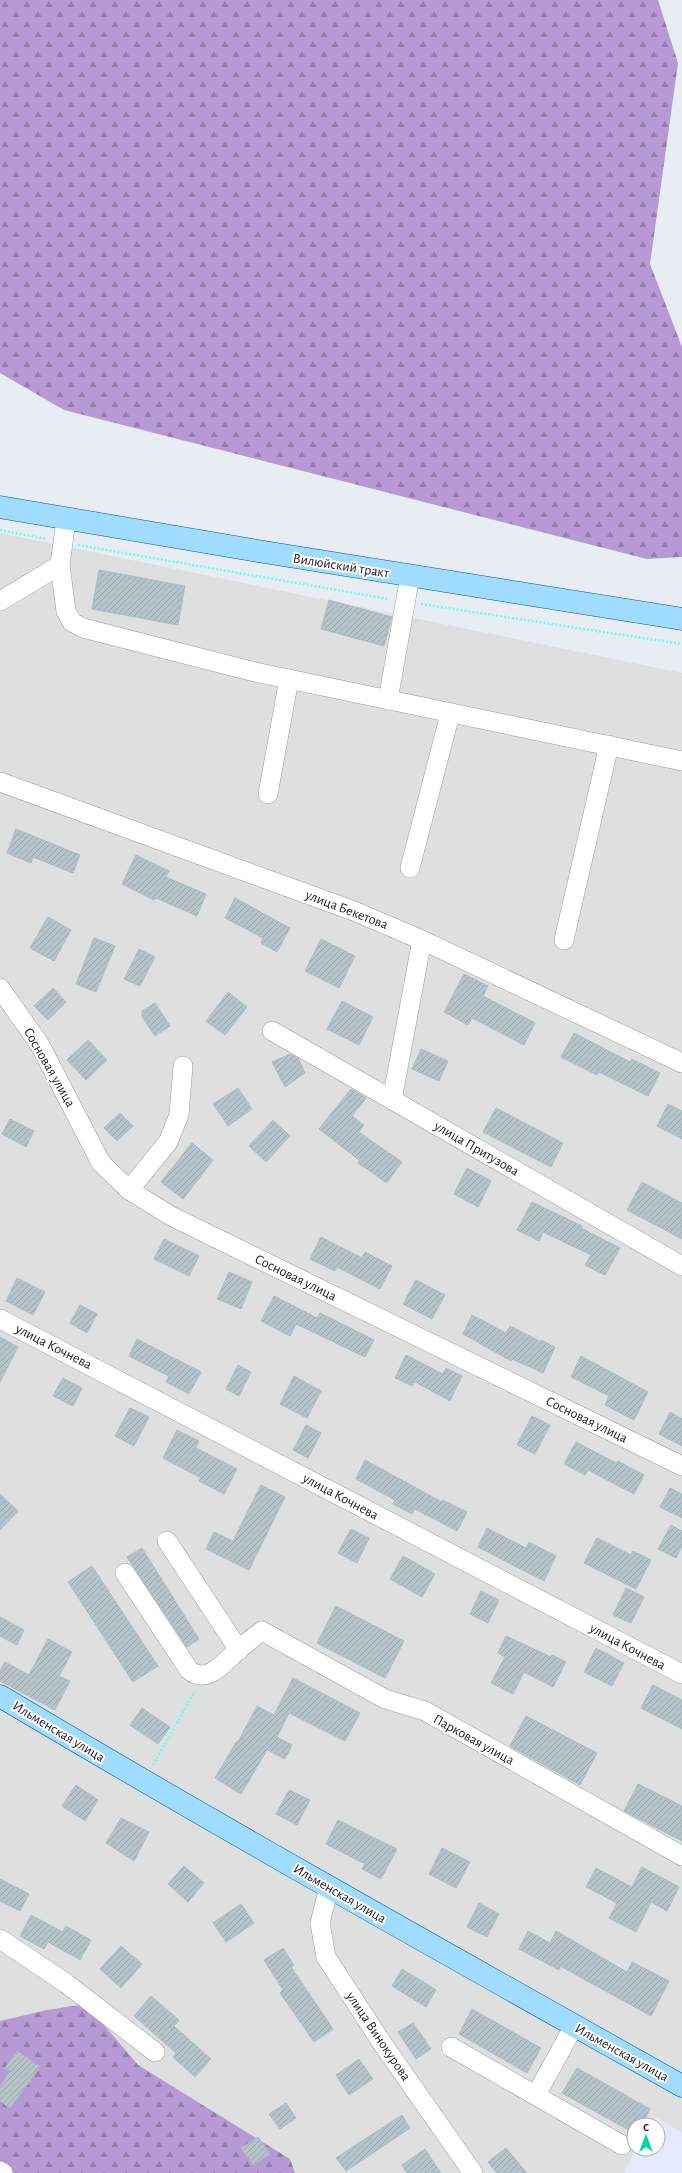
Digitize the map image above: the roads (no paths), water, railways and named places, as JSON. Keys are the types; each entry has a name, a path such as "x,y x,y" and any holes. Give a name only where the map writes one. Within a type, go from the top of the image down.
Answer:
{"main road":[{"name":"Вилюйский тракт","path":"0,507 66,520 682,619"},
{"name":"Ильменская улица","path":"0,1696 144,1781 329,1887 682,2086"}],"street":[{"path":"66,520 60,565 66,611 72,622 83,628 289,679 450,714 682,761"},
{"path":"0,601 60,565"},
{"path":"388,700 410,576"},
{"path":"268,794 289,679"},
{"path":"410,868 450,714"},
{"path":"564,940 609,746"},
{"name":"улица Бекетова","path":"0,782 354,911 422,940 682,1063"},
{"path":"392,1100 422,940"},
{"name":"Сосновая улица","path":"0,988 40,1045 101,1163 129,1190 171,1216 682,1466"},
{"name":"улица Притузова","path":"272,1031 682,1266"},
{"path":"129,1190 168,1142 179,1116 183,1066"},
{"name":"улица Кочнева","path":"0,1319 682,1674"},
{"path":"125,1573 189,1670 194,1675 204,1676 214,1672 238,1650 167,1541"},
{"name":"Парковая улица","path":"238,1650 262,1631 385,1699 425,1711 682,1856"},
{"name":"улица Винокурова","path":"329,1887 320,1923 326,1957 382,2043 473,2173"},
{"path":"0,1939 67,1984 155,2052"},
{"path":"536,2095 574,2026"},
{"path":"451,2047 622,2145"}]}
